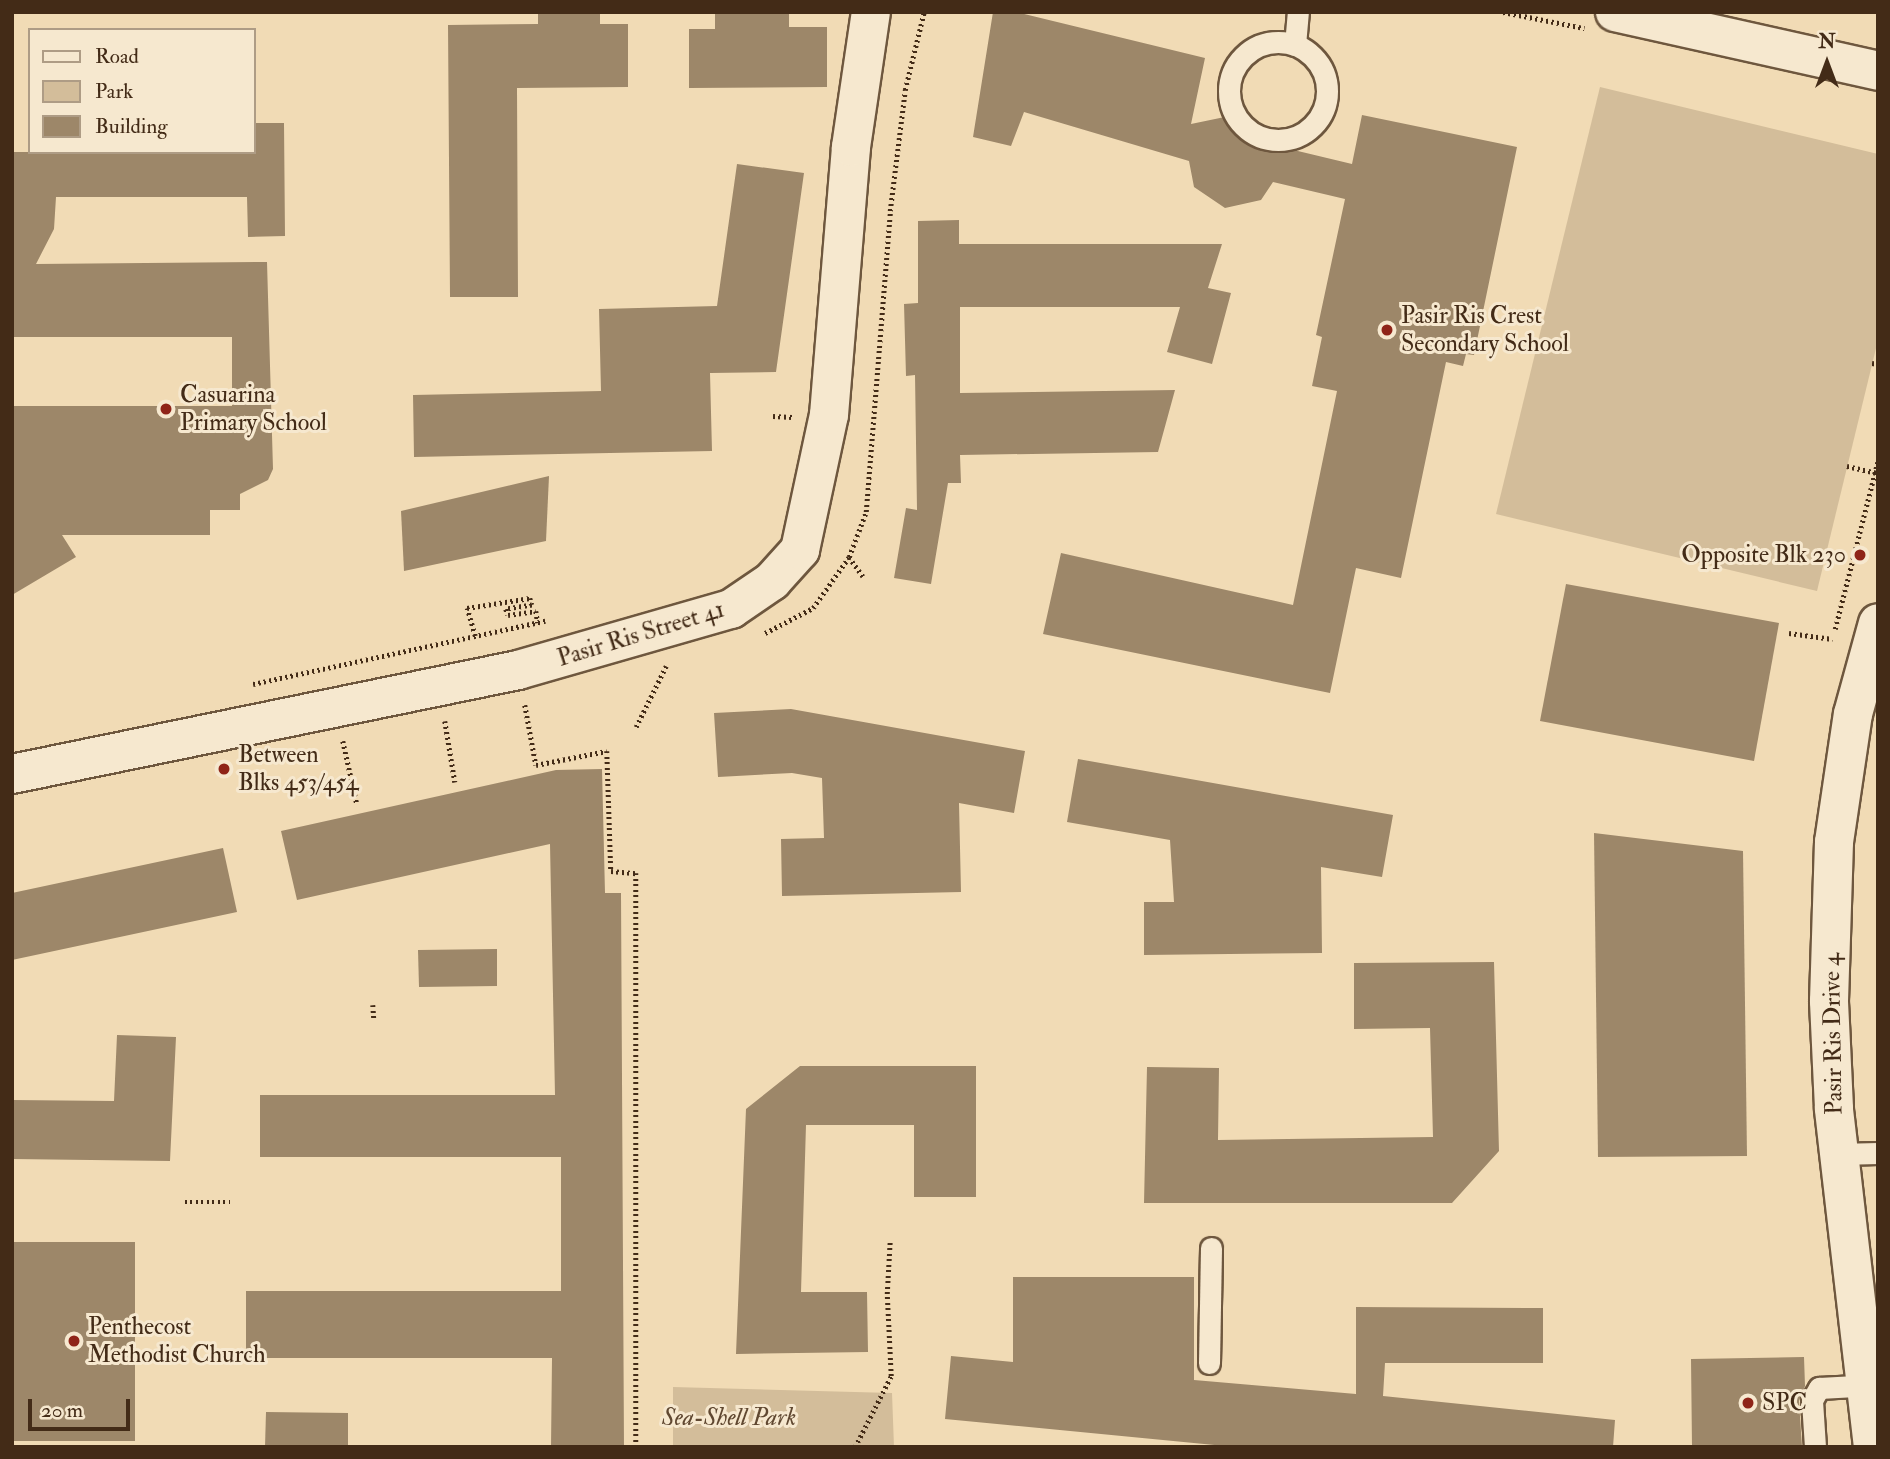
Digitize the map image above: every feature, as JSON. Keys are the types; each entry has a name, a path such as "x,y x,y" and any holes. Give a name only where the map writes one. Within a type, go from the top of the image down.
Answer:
{"street":[{"name":"Pasir Ris Street 41","path":"12,774 518,670 731,609 772,582 800,550 829,415 851,147 871,12"},
{"path":"1615,12 1878,71"},
{"name":"Pasir Ris Drive 4","path":"1872,1447 1871,1386 1838,1154 1829,1001 1833,842 1853,714 1878,624"}],"lane":[{"path":"1295,45 1298,12"},
{"path":"1273,42 1295,45 1314,57 1326,75 1328,97 1320,118 1305,133 1284,140 1261,137 1243,126 1231,107 1229,85 1236,64 1252,49 1273,42"},
{"path":"1838,1154 1878,1153"},
{"path":"1209,1363 1211,1248"},
{"path":"1815,1447 1814,1394 1819,1388 1871,1386"}],"path":[{"path":"878,411 890,211 905,90 925,12"},
{"path":"1840,607 1878,460"},
{"path":"1847,466 1876,473"},
{"path":"849,556 863,576"},
{"path":"475,636 467,608 530,598 532,605 506,609 508,615 536,611 538,623"},
{"path":"246,685 550,620"},
{"path":"1789,633 1833,639"},
{"path":"636,727 668,662"},
{"path":"518,670 536,765 607,751 611,871 636,873 636,1447"},
{"path":"444,719 455,782"},
{"path":"343,740 357,804"},
{"path":"373,1004 374,1020"},
{"path":"185,1202 230,1202"},
{"path":"855,1447 891,1376 890,1241"}],"green space":[{"path":"1600,87 1878,154 1878,340 1817,591 1496,514"},
{"name":"Sea-Shell Park","path":"673,1387 892,1393 894,1447 673,1447"}],"building":[{"path":"538,12 600,12 600,24 628,24 628,87 517,88 518,297 450,297 448,25 538,24"},
{"path":"715,12 789,12 789,27 827,27 827,87 689,88 689,29 715,29"},
{"path":"993,12 1016,12 1205,58 1191,124 1244,113 1274,133 1277,146 1352,164 1362,115 1517,147 1474,355 1466,354 1463,366 1446,362 1401,578 1356,568 1330,693 1043,634 1061,553 1293,605 1337,391 1312,386 1322,337 1316,335 1345,199 1273,182 1261,200 1225,208 1194,187 1189,161 1024,112 1011,146 973,137"},
{"path":"256,123 284,123 285,236 248,237 247,197 56,197 54,229 36,264 267,262 273,469 268,480 240,494 240,510 210,510 210,535 62,535 76,557 12,595 12,406 232,406 232,337 12,337 12,152 256,154"},
{"path":"737,164 804,173 776,372 710,373 712,451 414,457 413,395 601,391 599,309 717,306"},
{"path":"959,220 959,244 1222,244 1208,288 1231,293 1212,364 1167,352 1180,307 960,307 960,393 1175,390 1158,452 960,455 961,483 948,483 931,584 894,578 906,508 917,510 915,375 906,376 904,304 918,303 918,221"},
{"path":"549,476 546,541 404,571 401,511"},
{"path":"1566,584 1779,623 1754,761 1540,721"},
{"path":"791,709 1025,751 1014,813 959,803 961,892 782,896 781,839 824,838 822,778 792,773 718,777 714,713"},
{"path":"1078,759 1393,815 1382,877 1321,867 1322,953 1144,955 1144,902 1174,902 1170,840 1067,822"},
{"path":"602,769 605,893 621,893 624,1447 551,1447 552,1358 246,1358 246,1291 561,1291 561,1157 260,1157 260,1095 555,1095 550,844 297,900 281,831 556,770"},
{"path":"1594,833 1743,851 1747,1156 1598,1157"},
{"path":"223,848 237,912 12,960 12,893"},
{"path":"497,949 497,986 419,987 418,950"},
{"path":"1494,962 1499,1151 1452,1203 1144,1203 1147,1067 1219,1068 1218,1140 1433,1137 1430,1028 1354,1029 1354,963"},
{"path":"117,1035 176,1037 170,1161 12,1159 12,1100 114,1101"},
{"path":"800,1066 976,1066 976,1197 914,1197 914,1125 806,1125 801,1292 867,1292 868,1352 736,1354 746,1109"},
{"name":"Penthecost Methodist Church","path":"12,1242 135,1242 135,1441 12,1441"},
{"path":"1013,1277 1194,1277 1194,1380 1356,1394 1356,1307 1543,1308 1543,1363 1385,1363 1383,1396 1615,1420 1613,1447 1235,1447 945,1419 951,1356 1013,1362"},
{"name":"SPC","path":"1804,1357 1805,1386 1799,1401 1802,1447 1692,1447 1691,1359"},
{"path":"266,1412 348,1413 348,1447 265,1447"}],"place":[{"name":"Pasir Ris Crest Secondary School","path":"1387,330"},
{"name":"Casuarina Primary School","path":"166,409"},
{"name":"Opposite Blk 230","path":"1860,555"},
{"name":"Between Blks 453/454","path":"224,769"},
{"name":"Penthecost Methodist Church","path":"74,1341"},
{"name":"SPC","path":"1748,1403"}]}
